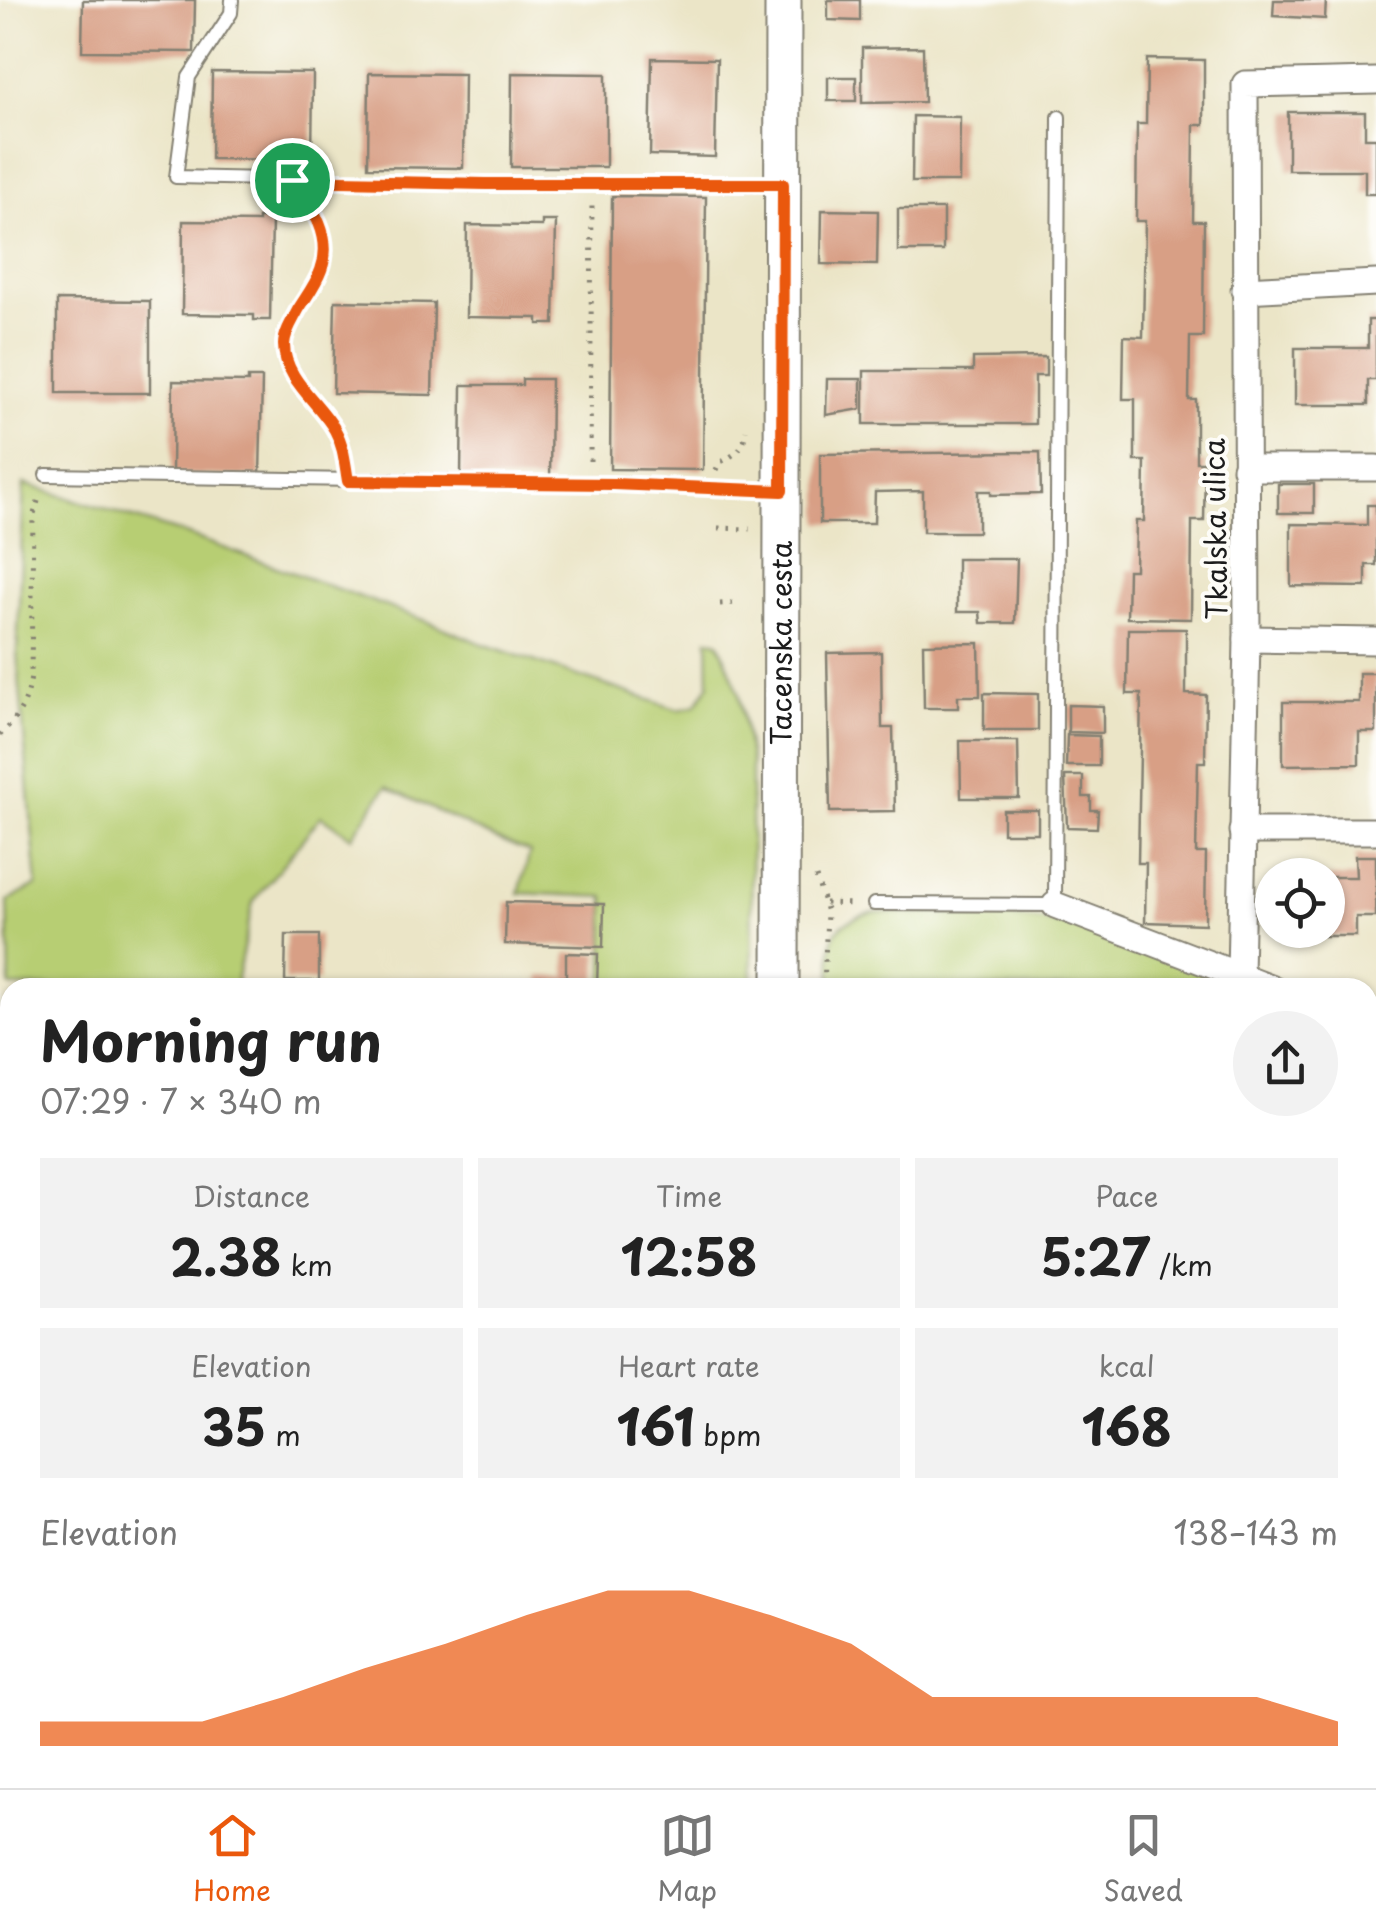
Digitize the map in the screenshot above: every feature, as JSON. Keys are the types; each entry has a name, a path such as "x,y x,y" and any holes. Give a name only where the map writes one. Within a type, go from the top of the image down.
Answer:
{"main road":[{"name":"Tacenska cesta","path":"781,978 783,0"}],"street":[{"name":"Tkalska ulica","path":"1240,974 1247,639 1245,84 1376,81"},
{"path":"1244,290 1376,283"},
{"path":"1245,468 1376,468"},
{"path":"1247,639 1376,640"},
{"path":"1242,831 1376,831"},
{"path":"1055,906 1249,978"}],"lane":[{"path":"232,0 231,13 188,77 176,177 783,184"},
{"path":"874,904 1055,906 1058,117"},
{"path":"46,475 782,491"}],"path":[{"path":"292,180 315,212 326,251 321,270 289,326 284,345 299,384 335,430 344,452 348,481"},
{"path":"590,484 592,184"},
{"path":"0,735 14,723 28,698 33,517 46,475"},
{"path":"720,604 736,604"},
{"path":"825,904 874,904"},
{"path":"816,925 826,925"}],"green space":[{"path":"24,484 185,534 480,643 679,710 696,705 709,685 708,639 719,642 739,693 751,764 752,978 604,978 605,897 519,893 530,852 386,787 352,837 321,816 253,902 237,978 10,978 8,901 37,885 17,654"},
{"path":"874,912 1035,919 1126,942 1214,978 831,978 834,937 838,929"}],"building":[{"path":"83,0 195,0 194,52 82,51"},
{"path":"828,0 860,0 860,21 828,20"},
{"path":"1274,0 1326,0 1325,19 1273,16"},
{"path":"923,47 924,102 862,103 862,48"},
{"path":"652,58 717,59 715,157 650,155"},
{"path":"1147,59 1204,60 1204,125 1194,125 1193,221 1204,221 1203,337 1190,337 1189,400 1196,400 1196,462 1205,462 1204,521 1192,521 1191,619 1127,618 1128,570 1135,570 1136,521 1144,521 1145,461 1135,461 1135,399 1123,399 1124,336 1143,337 1145,221 1136,221 1137,124 1146,124"},
{"path":"212,72 313,73 312,160 211,159"},
{"path":"369,73 464,74 463,168 368,167"},
{"path":"512,73 606,74 606,167 511,167"},
{"path":"828,77 856,77 856,101 828,101"},
{"path":"1288,112 1365,112 1365,138 1376,138 1376,194 1365,194 1365,170 1288,170"},
{"path":"913,116 960,117 959,182 912,182"},
{"path":"612,196 706,197 703,470 610,469"},
{"path":"898,209 943,209 943,251 898,251"},
{"path":"822,210 878,211 877,265 821,264"},
{"path":"258,218 272,218 270,320 254,320 254,315 182,314 183,221 258,222"},
{"path":"542,221 556,221 554,324 538,324 538,318 466,317 467,225 542,226"},
{"path":"57,300 150,301 150,393 57,393"},
{"path":"335,301 434,303 432,395 333,393"},
{"path":"1368,320 1376,320 1376,380 1368,380 1368,405 1295,405 1295,348 1368,348"},
{"path":"1046,357 1046,376 1035,376 1035,424 864,424 864,371 973,371 973,358"},
{"path":"248,378 262,378 260,477 172,474 173,381 248,382"},
{"path":"522,379 551,379 550,482 461,478 462,385 522,385"},
{"path":"827,379 861,379 861,409 826,415"},
{"path":"1040,452 1041,494 991,495 991,491 978,491 978,532 923,532 923,491 875,492 874,523 820,523 820,454"},
{"path":"1278,484 1314,484 1314,513 1278,513"},
{"path":"1367,505 1376,505 1376,565 1366,565 1366,587 1291,586 1291,524 1367,525"},
{"path":"957,559 1017,559 1015,623 981,623 980,612 957,612"},
{"path":"1128,629 1186,629 1186,694 1206,695 1205,762 1198,762 1196,853 1206,853 1205,924 1145,922 1146,863 1138,863 1141,694 1127,694"},
{"path":"979,643 980,696 958,696 958,708 924,708 923,644"},
{"path":"881,652 882,728 893,728 895,811 830,812 827,653"},
{"path":"1359,673 1376,673 1376,732 1359,732 1359,764 1283,765 1283,702 1359,702"},
{"path":"984,693 1038,694 1038,730 984,730"},
{"path":"1068,705 1103,706 1103,733 1068,732"},
{"path":"1067,735 1099,736 1099,766 1066,766"},
{"path":"960,741 1018,741 1019,798 961,798"},
{"path":"1065,776 1083,776 1083,797 1091,797 1091,810 1098,810 1097,828 1067,827"},
{"path":"1003,810 1038,810 1038,833 1003,833"},
{"path":"1355,856 1376,856 1376,917 1356,917 1356,936 1345,936 1345,877 1356,877"},
{"path":"506,902 604,904 603,947 505,944"},
{"path":"286,935 319,935 319,978 285,978"},
{"path":"566,953 598,954 597,978 540,978 540,976 566,977"}],"route":[{"path":"292,180 783,184 782,491 613,484 348,481 344,452 335,430 299,384 284,345 289,326 321,270 326,251 315,212 292,180"}]}
